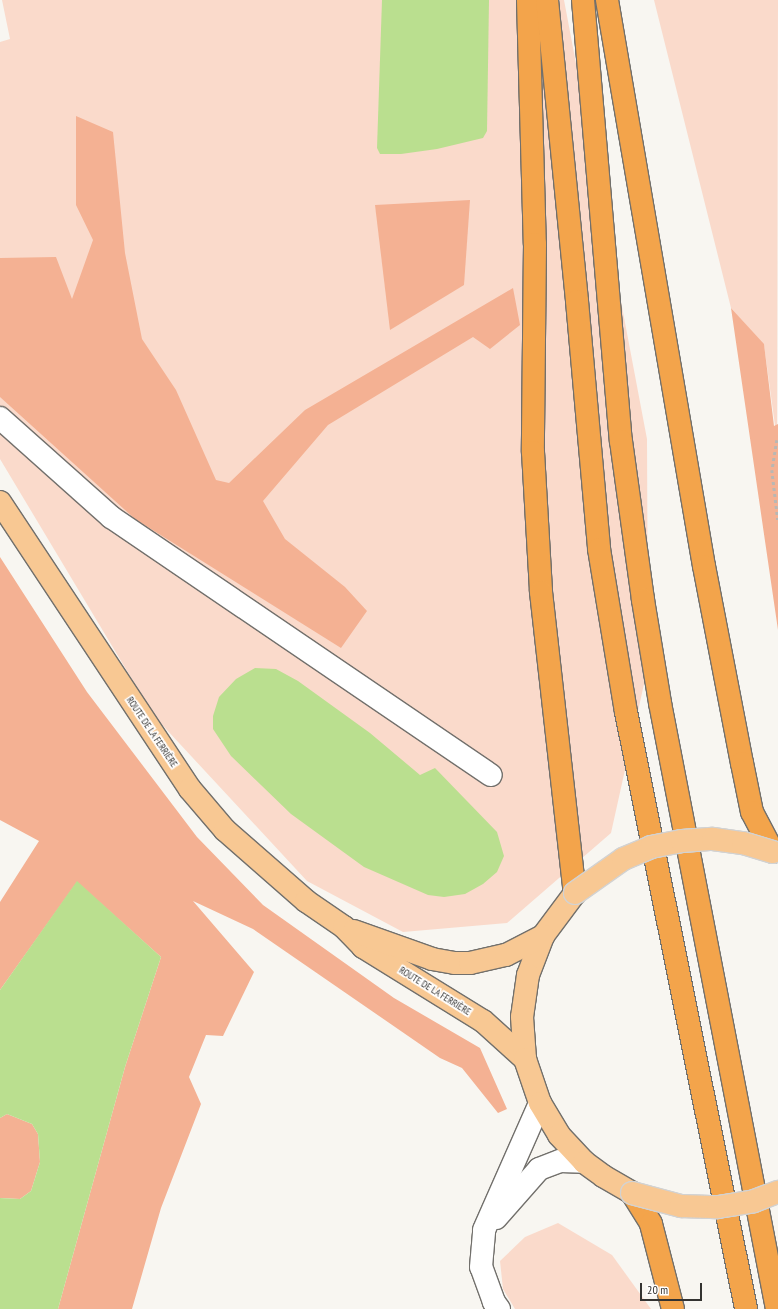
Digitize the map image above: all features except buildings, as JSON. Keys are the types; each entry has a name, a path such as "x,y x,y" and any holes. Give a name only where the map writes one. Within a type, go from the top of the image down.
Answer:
{"highway":[{"path":"528,0 535,244 533,452 541,592 575,893"},
{"path":"547,0 577,301 599,549 626,712 746,1309"},
{"path":"583,0 622,449 660,703 776,1309"},
{"path":"607,0 704,566 742,763 752,812 776,854"},
{"path":"632,1193 651,1224 673,1309"}],"main road":[{"name":"ROUTE DE LA FERRIÈRE","path":"0,502 190,789 225,830 264,866 306,901 344,927 363,947 483,1021 525,1058"},
{"path":"776,854 743,843 713,839 682,841 652,847 622,859 575,893 543,936 528,975 522,1017 525,1058 540,1103 559,1135 584,1162 632,1193 681,1206 718,1207 754,1201 778,1192"},
{"name":"ROUTE DE LA FERRIÈRE","path":"344,927 432,959 455,963 470,963 506,954 543,936"}],"street":[{"path":"0,418 111,517 491,775"},
{"path":"499,1309 494,1302 481,1267 484,1230 540,1103"},
{"path":"484,1230 539,1169 560,1161 584,1162"}],"path":[{"path":"777,440 772,470 778,520"}],"shaded area":[{"path":"2,0 564,0 647,439 648,666 611,833 507,923 403,932 307,881 154,716 0,459 0,42 10,39"},
{"path":"382,0 489,0 487,131 483,138 437,149 401,154 380,154 377,148"},
{"path":"654,0 778,0 777,440 764,345 731,308"},
{"path":"76,116 113,132 125,253 142,339 176,390 216,480 229,483 305,410 513,288 520,325 490,349 473,337 328,425 263,501 285,539 345,587 367,611 341,648 135,519 0,397 0,258 56,257 72,299 93,240 76,205"},
{"path":"470,200 464,285 390,330 375,205"},
{"path":"731,308 764,344 774,426 778,424 778,630"},
{"path":"0,557 87,692 197,837 263,905 394,998 480,1048 507,1109 498,1113 462,1068 440,1058 253,929 193,901 254,972 223,1036 206,1035 189,1077 201,1104 161,1208 132,1309 58,1309 125,1067 161,957 77,882 0,990 0,902 39,841 0,820"},
{"path":"255,668 276,669 298,681 370,733 420,775 435,768 497,832 504,856 497,872 483,884 465,894 444,897 428,895 364,867 291,814 231,756 213,729 213,716 219,697 236,679"},
{"path":"77,881 161,957 125,1067 58,1309 0,1309 0,1198 20,1199 31,1191 40,1162 38,1134 32,1124 7,1114 0,1118 0,990"},
{"path":"7,1114 32,1124 38,1134 40,1162 31,1191 20,1199 0,1198 0,1118"},
{"path":"558,1223 612,1255 651,1309 515,1309 503,1289 500,1261 525,1237"}]}
